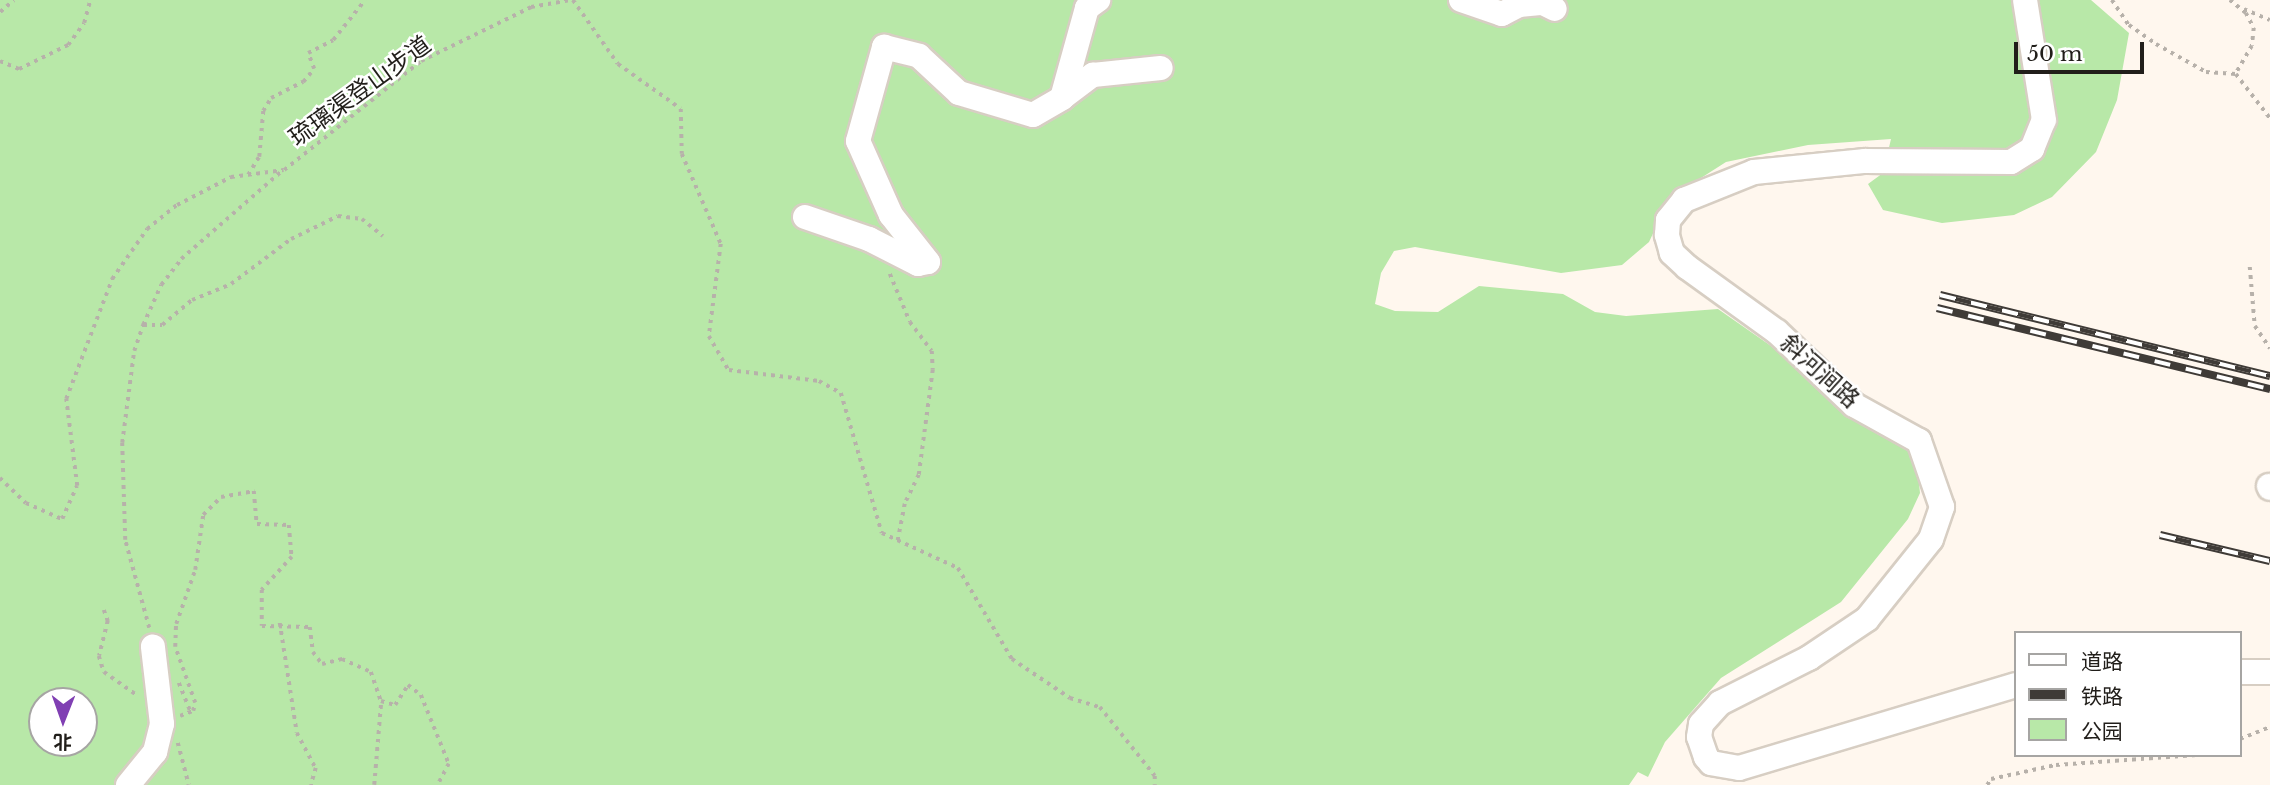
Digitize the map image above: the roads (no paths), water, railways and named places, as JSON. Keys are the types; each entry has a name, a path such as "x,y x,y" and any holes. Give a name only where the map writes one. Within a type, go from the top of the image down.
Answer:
{"street":[{"path":"1062,98 1087,8 1098,0"},
{"path":"1461,0 1502,14 1519,5 1543,4 1555,9"},
{"name":"斜河涧路","path":"2014,686 1738,768 1711,763 1706,757 1699,737 1701,724 1720,703 1809,658 1867,619 1931,539 1942,507 1919,441 1854,405 1777,331 1687,267 1672,253 1667,235 1668,220 1684,200 1754,172 1866,161 2011,162 2032,149 2044,120 2025,0"},
{"path":"804,216 869,239 918,264 929,262 891,215 858,141 884,47 919,56 959,93 1033,115 1093,75 1161,68"},
{"path":"128,785 155,752 167,722 153,647"},
{"path":"2242,672 2270,673"}],"railway":[{"path":"1940,295 2270,376"},
{"path":"1937,308 2270,389"},
{"path":"2160,535 2270,561"}]}
